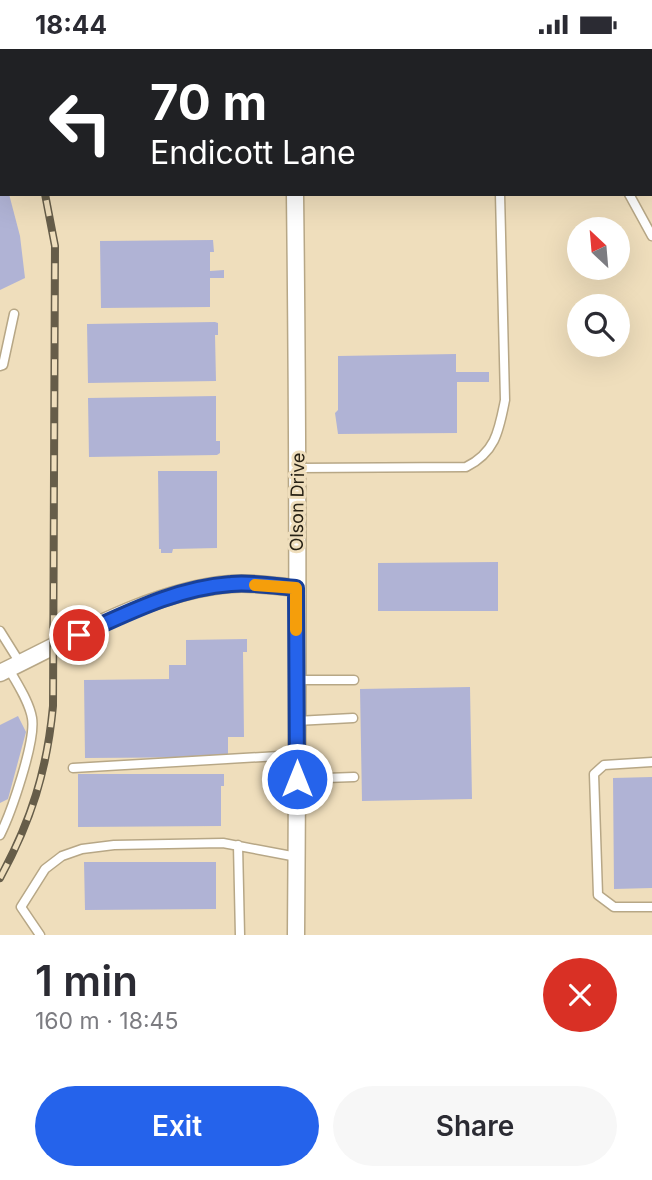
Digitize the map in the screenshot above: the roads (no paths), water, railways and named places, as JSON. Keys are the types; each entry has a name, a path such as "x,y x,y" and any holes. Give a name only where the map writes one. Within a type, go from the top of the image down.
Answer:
{"street":[{"name":"Olson Drive","path":"295,196 298,468 296,935"},
{"path":"10,668 150,602 232,584 296,588"}],"lane":[{"path":"298,468 466,467 480,460 490,448 499,429 505,400 500,196"},
{"path":"630,196 652,236"},
{"path":"0,366 3,365 14,314"},
{"path":"0,631 10,668 30,710 33,723 22,777 0,835"},
{"path":"296,680 354,680"},
{"path":"296,721 353,718"},
{"path":"73,768 296,755"},
{"path":"652,762 604,765 594,774 598,895 614,907 652,907"},
{"path":"297,779 354,777"},
{"path":"40,935 21,907 46,869 62,856 82,849 114,845 223,843 297,857"},
{"path":"238,845 240,935"}],"railway":[{"path":"0,878 21,836 36,795 47,752 53,706 55,246 45,196"}]}
